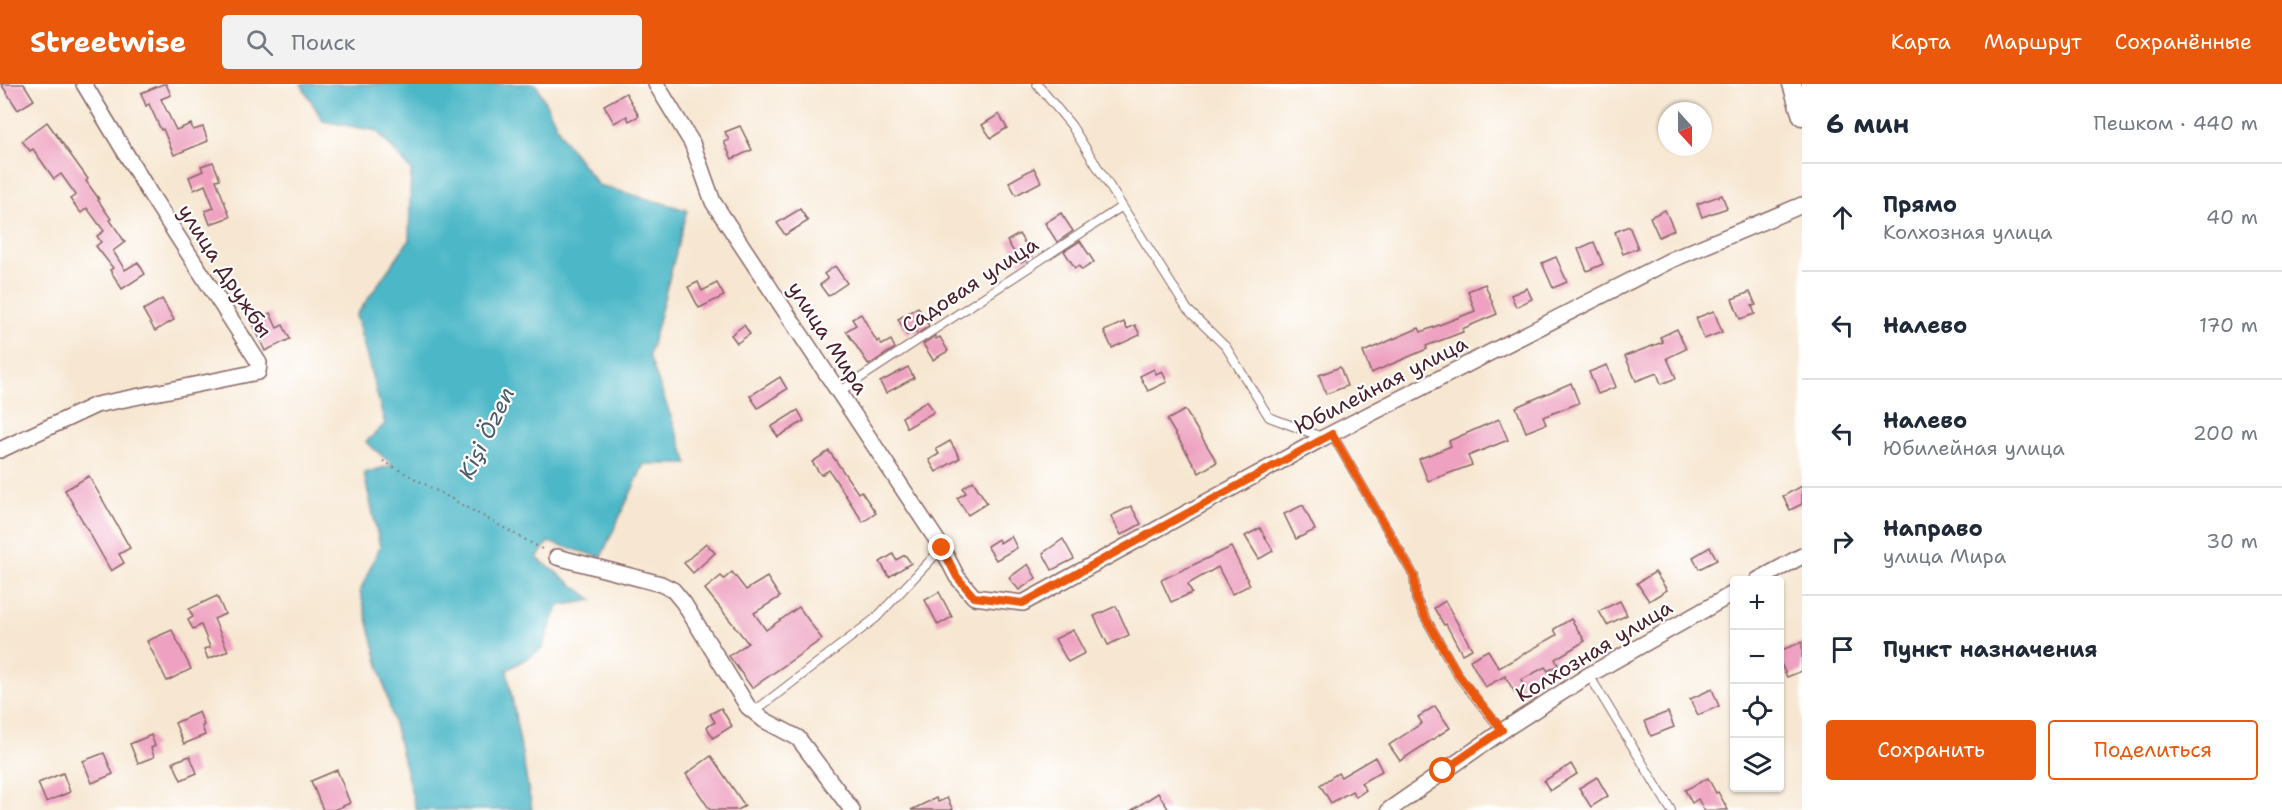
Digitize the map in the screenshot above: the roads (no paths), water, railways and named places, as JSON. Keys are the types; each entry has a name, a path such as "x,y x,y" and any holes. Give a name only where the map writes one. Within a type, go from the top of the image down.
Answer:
{"street":[{"name":"улица Дружбы","path":"0,450 96,405 258,372 260,363 149,192 84,84"},
{"name":"улица Мира","path":"656,84 692,143 713,202 942,548 957,577 974,597 985,598"},
{"path":"1792,84 1802,116"},
{"name":"Юбилейная улица","path":"985,598 1023,603 1328,436 1671,260 1802,205"},
{"path":"1765,576 1802,556"},
{"path":"557,557 661,584 672,590 688,609 748,707 764,720 798,738 852,810"},
{"name":"Колхозная улица","path":"1389,810 1502,730 1589,675 1730,595"}],"lane":[{"path":"1037,84 1071,126 1187,309 1226,346 1269,417 1328,436 1414,576 1416,599 1459,676 1502,730"},
{"name":"Садовая улица","path":"839,392 1121,207"},
{"path":"760,707 876,618 942,548"},
{"path":"1589,675 1671,810"}],"water":[{"name":"Kişi Özen","path":"301,84 536,84 564,140 598,185 687,210 649,356 688,464 644,464 601,557 548,542 537,558 593,600 558,606 542,649 507,670 532,810 416,810 360,591 380,546 364,473 393,465 366,442 385,424 356,316 409,240 411,170 377,131 323,121"}]}
